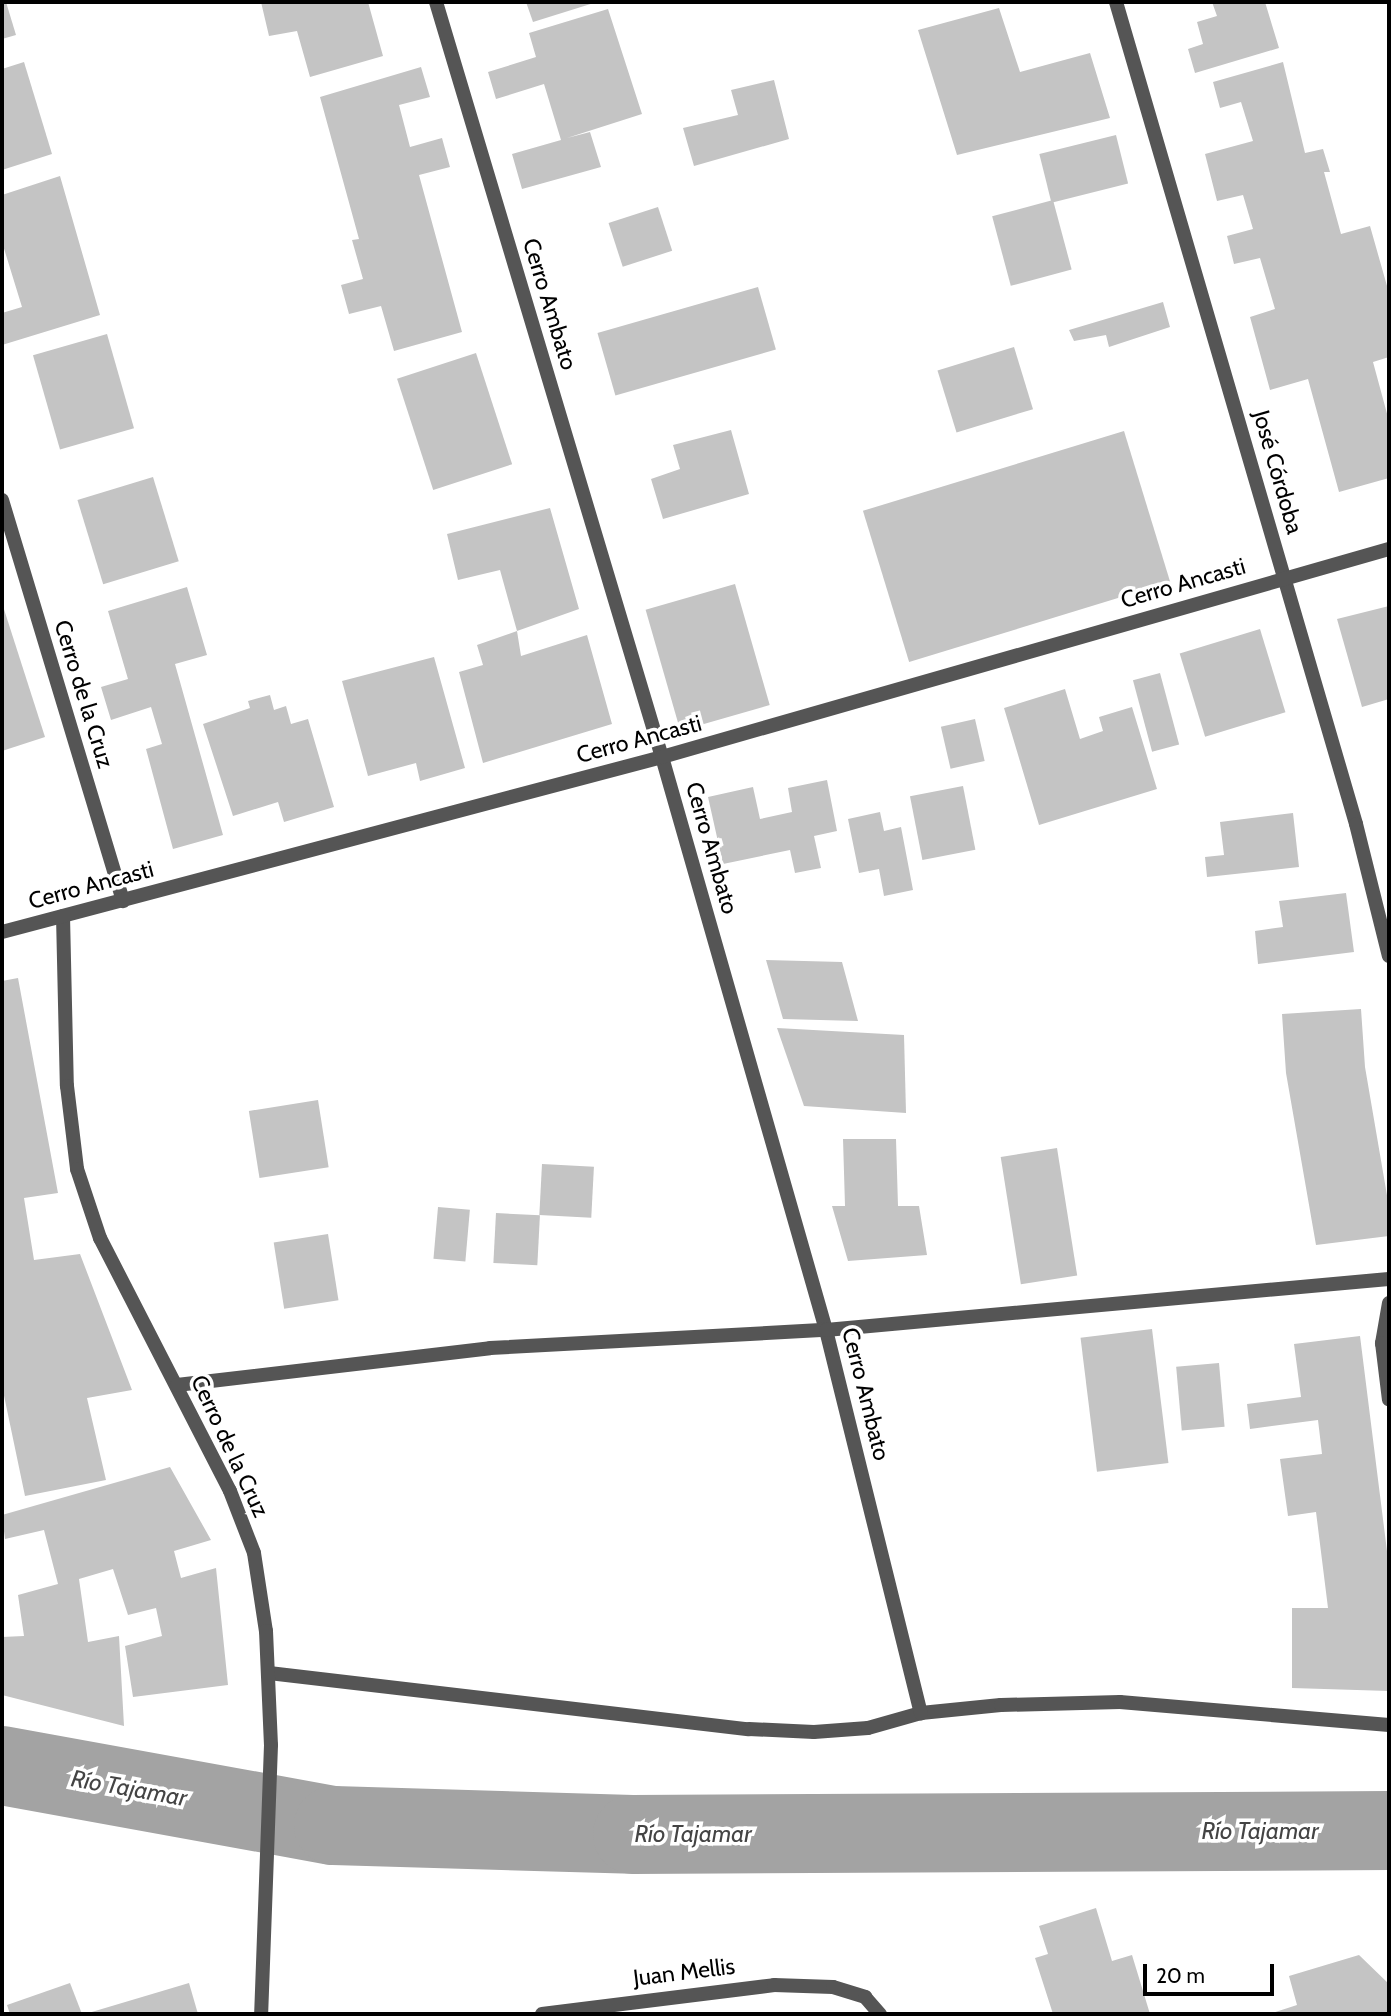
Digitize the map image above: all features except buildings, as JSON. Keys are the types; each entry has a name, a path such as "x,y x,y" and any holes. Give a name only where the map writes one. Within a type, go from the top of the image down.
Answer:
{"street":[{"name":"Cerro Ambato","path":"436,2 662,757 827,1331 921,1713"},
{"name":"José Córdoba","path":"1116,2 1284,577 1389,956"},
{"name":"Cerro de la Cruz","path":"2,500 123,901"},
{"name":"Cerro Ancasti","path":"2,932 662,757 1389,549"},
{"name":"Cerro de la Cruz","path":"63,916 67,1086 77,1169 100,1238 230,1491 254,1553 269,1673 271,1745 261,2014"},
{"path":"177,1385 490,1348 827,1331 1389,1279"},
{"path":"1389,1303 1382,1343 1389,1400"},
{"path":"269,1673 749,1729 868,1728 921,1713 1001,1705 1120,1702 1389,1725"},
{"name":"Juan Mellis","path":"542,2014 709,1990 774,1984 833,1987 865,1997 880,2014"}],"waterway":[{"name":"Río Tajamar","path":"2,1765 333,1825 632,1834 1389,1830"}]}
